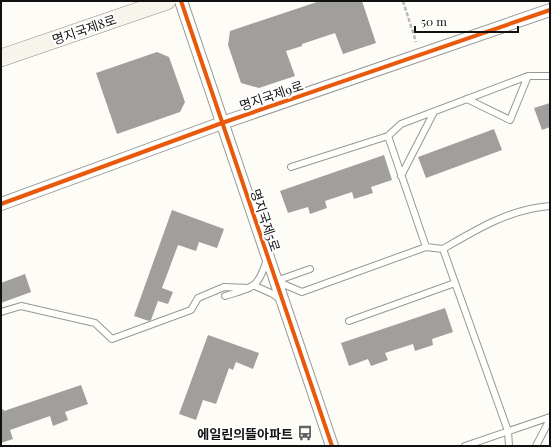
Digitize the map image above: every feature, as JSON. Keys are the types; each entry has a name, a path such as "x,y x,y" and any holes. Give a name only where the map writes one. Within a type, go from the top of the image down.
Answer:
{"main road":[{"name":"명지국제8로","path":"1,58 167,1"}],"street":[{"name":"명지국제5로","path":"180,1 332,446"},
{"name":"명지국제9로","path":"1,204 222,123 550,10"}],"lane":[{"path":"467,99 510,120 528,76"},
{"path":"291,167 388,136 401,124 528,76 550,76"},
{"path":"400,176 434,112"},
{"path":"388,136 400,176 426,247"},
{"path":"276,281 302,292 426,247 443,249 498,219 519,211 550,206"},
{"path":"443,249 508,431 509,446"},
{"path":"225,296 252,287 262,275 268,256"},
{"path":"276,281 310,270"},
{"path":"348,321 455,283"},
{"path":"1,312 21,306 95,323 112,339 191,310 198,298 224,287 252,287 273,294 284,302"},
{"path":"465,446 550,418"},
{"path":"536,446 550,418"}],"path":[{"path":"403,1 416,42"}],"building":[{"path":"320,1 362,1 376,43 343,54 335,33 286,51 295,76 259,88 241,83 228,45 230,31"},
{"path":"157,52 169,57 185,102 180,112 117,134 96,73"},
{"path":"550,103 550,127 542,130 534,108"},
{"path":"494,129 502,150 426,178 418,157"},
{"path":"384,155 392,180 371,187 373,193 354,199 352,192 325,201 327,208 310,214 308,207 288,213 280,191"},
{"path":"172,210 224,229 217,248 199,242 196,251 178,245 162,288 173,292 168,304 158,301 151,320 149,321 134,316"},
{"path":"25,274 31,292 1,303 1,283"},
{"path":"445,308 453,332 432,339 433,345 415,351 413,344 385,353 388,360 371,366 368,359 349,366 341,343"},
{"path":"208,335 259,353 253,369 236,362 233,370 229,368 216,404 203,400 196,420 179,414"},
{"path":"81,385 88,404 65,412 68,420 53,426 50,416 10,430 13,439 1,443 1,410 3,409 4,411"}],"cycle path":[{"path":"181,1 332,446"},
{"path":"1,204 222,123 550,10"}],"place":[{"name":"에일린의뜰아파트","path":"305,433"}]}
